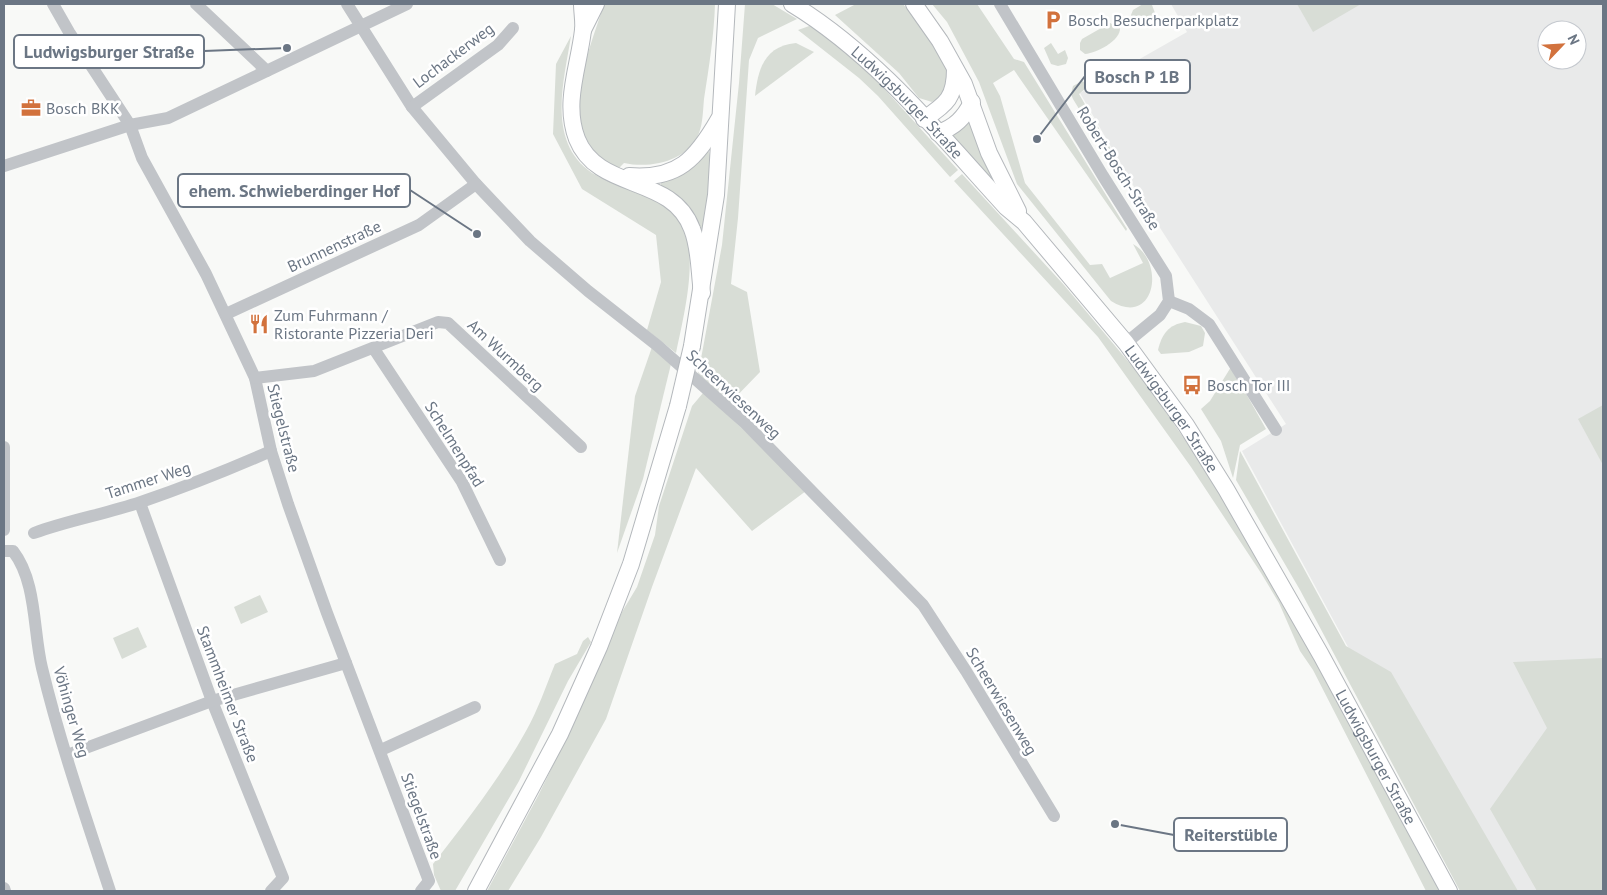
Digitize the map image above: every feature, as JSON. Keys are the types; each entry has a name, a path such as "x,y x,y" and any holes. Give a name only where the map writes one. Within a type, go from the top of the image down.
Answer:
{"main road":[{"path":"582,4 583,30 572,89 574,125 577,139 589,159 604,170 669,198 687,218 696,240 702,293"},
{"path":"583,30 596,4"},
{"path":"476,891 560,734 599,648 631,564 678,406 702,293 716,195 727,4"},
{"name":"Ludwigsburger Straße","path":"792,4 841,38 938,133 1006,207 1024,222 1126,343 1186,425 1229,492 1321,655 1449,891"},
{"path":"914,4 940,41 972,102 990,153 1024,222"},
{"path":"924,119 939,109 952,95 955,87 955,69"},
{"path":"938,133 950,129 960,121 972,102"},
{"path":"616,176 656,177 681,167 691,160 706,141 721,115"}],"street":[{"path":"53,4 69,32 130,125"},
{"name":"Scheerwiesenweg","path":"347,4 412,107 476,184 530,241 588,291 658,346 745,423 923,605 966,671 1054,816"},
{"path":"4,166 130,125 168,118 359,25 407,4"},
{"name":"Robert-Bosch-Straße","path":"1000,4 1103,176 1166,276 1169,287 1169,300"},
{"path":"199,5 266,71"},
{"name":"Lochackerweg","path":"412,107 498,44 513,28"},
{"name":"Stiegelstraße","path":"130,125 142,158 226,314 255,378 271,451 346,663 381,750 429,881 421,891"},
{"name":"Brunnenstraße","path":"226,314 419,224 476,184"},
{"path":"1126,343 1160,315 1169,300 1189,309 1209,324 1276,430"},
{"name":"Am Wurmberg","path":"255,378 314,371 374,349 438,322 448,323 581,447"},
{"name":"Schelmenpfad","path":"374,349 462,482 500,560"},
{"path":"4,446 4,530"},
{"name":"Tammer Weg","path":"34,533 65,522 140,503 226,471 271,451"},
{"name":"Stammheimer Straße","path":"140,503 212,701 283,878 271,891"},
{"name":"Vöhinger Weg","path":"4,551 13,551 22,562 27,577 41,666 110,891"},
{"path":"67,755 212,701 346,663"},
{"path":"381,750 475,707"}],"shaded area":[{"path":"604,4 715,4 699,133 694,143 686,150 667,161 646,165 624,163 619,168 598,154 585,137 580,116 580,94 590,47"},
{"path":"745,4 772,4 797,19 758,38 749,60 738,218 731,284 747,292 760,372 730,403 698,375 722,245 739,83"},
{"path":"856,4 903,4 931,41 948,70 952,81 944,96 932,102 919,98 899,73 835,15"},
{"path":"932,4 977,4 1014,59 1024,62 1127,229 1126,231 1014,70 993,83 1000,96 1025,183 1090,265 1102,264 1110,278 1143,263 1133,244 1143,253 1150,264 1151,289 1146,300 1138,306 1126,307 1111,301 1017,184 979,82 947,22"},
{"path":"1143,4 1152,5 1155,13 1153,18 1139,24 1134,22 1131,15 1133,10"},
{"path":"1171,4 1603,4 1603,891 1480,891 1242,451 1286,424 1137,192 1080,93 1187,32"},
{"path":"1297,4 1361,4 1313,32"},
{"path":"1110,23 1120,28 1117,37 1113,41 1090,53 1085,54 1080,50 1082,39"},
{"path":"812,25 861,63 958,170 950,177 878,96 859,78 798,30"},
{"path":"571,36 562,91 563,128 568,145 578,160 592,173 645,194 657,201 675,215 684,229 690,257 688,290 676,353 647,330 661,282 656,235 582,189 553,134 556,64"},
{"path":"796,43 814,52 755,96 758,76 765,60 777,49"},
{"path":"1051,43 1058,54 1065,50 1068,58 1066,64 1058,66 1051,64 1044,48"},
{"path":"1082,81 1086,83 1086,88 1079,94 1127,177 1121,178 1073,99 1071,94 1073,86"},
{"path":"968,112 1024,222 938,133"},
{"path":"709,152 711,162 704,229 701,233 687,205 661,185 661,182 675,177 686,170"},
{"path":"962,174 1064,285 1142,378 1231,506 1441,891 1426,891 1313,670 1300,651 1279,603 1191,467 1098,337 954,181"},
{"path":"1185,322 1201,326 1205,333 1203,346 1189,352 1161,354 1158,350 1167,331 1174,325"},
{"path":"652,347 671,364 643,479 617,553 635,396"},
{"path":"1231,367 1266,429 1240,445 1233,478 1221,441 1201,409 1210,401"},
{"path":"703,393 717,404 806,491 752,531 696,468 606,719 541,837 508,891 487,891 539,794 575,720 622,612 637,587 655,535 659,506 692,406"},
{"path":"1603,405 1603,465 1578,419"},
{"path":"1240,451 1346,646 1391,672 1518,891 1460,891 1300,590 1236,480"},
{"path":"260,595 268,612 241,624 234,607"},
{"path":"138,627 147,647 122,659 113,638"},
{"path":"588,637 591,642 568,681 519,781 455,891 441,891 434,875 433,864 482,799 516,748 542,698 555,664 577,654 583,641"},
{"path":"1603,658 1603,891 1537,891 1490,809 1547,728 1513,662"}],"place":[{"name":"Bosch Besucherparkplatz","path":"1053,20"},
{"name":"Ludwigsburger Straße","path":"287,48"},
{"name":"Bosch BKK","path":"31,108"},
{"name":"Bosch P 1B","path":"1037,139"},
{"name":"ehem. Schwieberdinger Hof","path":"477,234"},
{"name":"Zum Fuhrmann / Ristorante Pizzeria Deri","path":"259,324"},
{"name":"Bosch Tor III","path":"1192,385"},
{"name":"Reiterstüble","path":"1115,824"}]}
